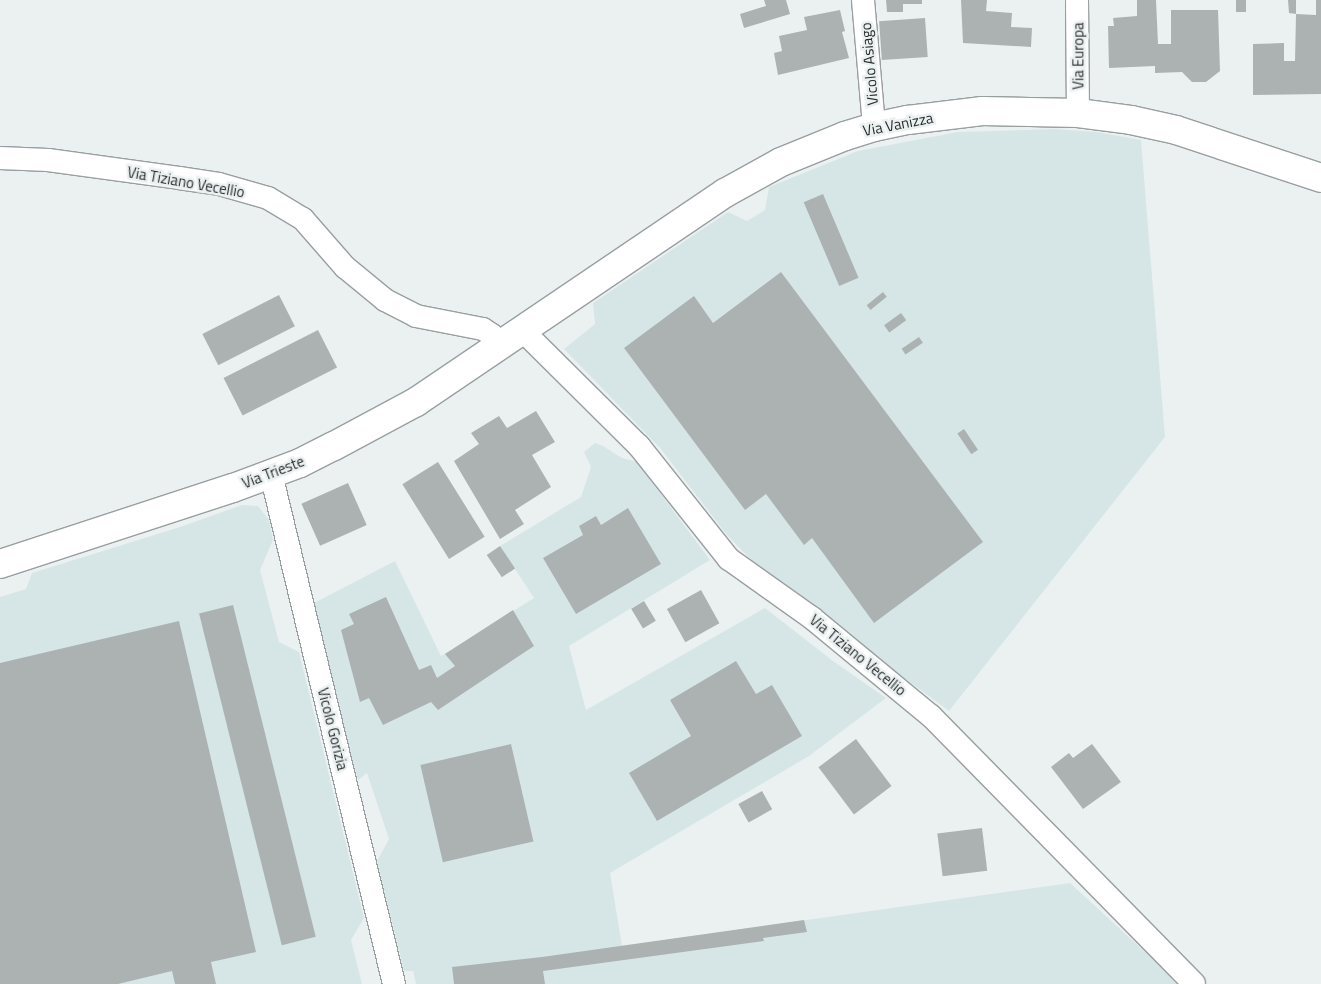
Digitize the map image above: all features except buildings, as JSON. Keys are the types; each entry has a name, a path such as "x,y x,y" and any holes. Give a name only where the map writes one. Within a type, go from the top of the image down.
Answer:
{"street":[{"name":"Vicolo Asiago","path":"863,0 874,127"},
{"name":"Via Europa","path":"1077,0 1078,113"},
{"name":"Via Vanizza","path":"511,338 693,213 746,181 807,151 844,136 908,120 982,111 1078,113 1131,120 1176,130 1321,178"},
{"name":"Via Tiziano Vecellio","path":"0,158 48,160 179,178 219,184 268,198 303,219 344,267 385,300 416,316 483,328 492,335 511,338 639,446 729,558 812,618 931,716 1194,984"},
{"name":"Via Trieste","path":"0,564 300,463 396,414 511,338"},
{"name":"Vicolo Gorizia","path":"271,474 394,984"}],"shaded area":[{"path":"1055,129 1097,132 1141,140 1165,437 949,711 791,594 756,565 727,535 660,448 564,349 595,324 593,303 728,212 747,221 765,210 769,187 858,151 958,132"},
{"path":"595,443 622,458 637,462 710,560 569,646 586,710 765,608 833,661 886,698 809,756 610,873 622,946 1070,883 1180,984 416,984 413,971 404,971 377,861 389,839 367,773 358,780 339,712 314,603 395,561 441,656 534,598 500,546 581,497 591,467 584,452"},
{"path":"242,505 258,506 269,520 273,540 260,570 279,642 299,652 364,918 351,940 362,984 0,984 0,597 26,589 32,573 180,527"}]}
